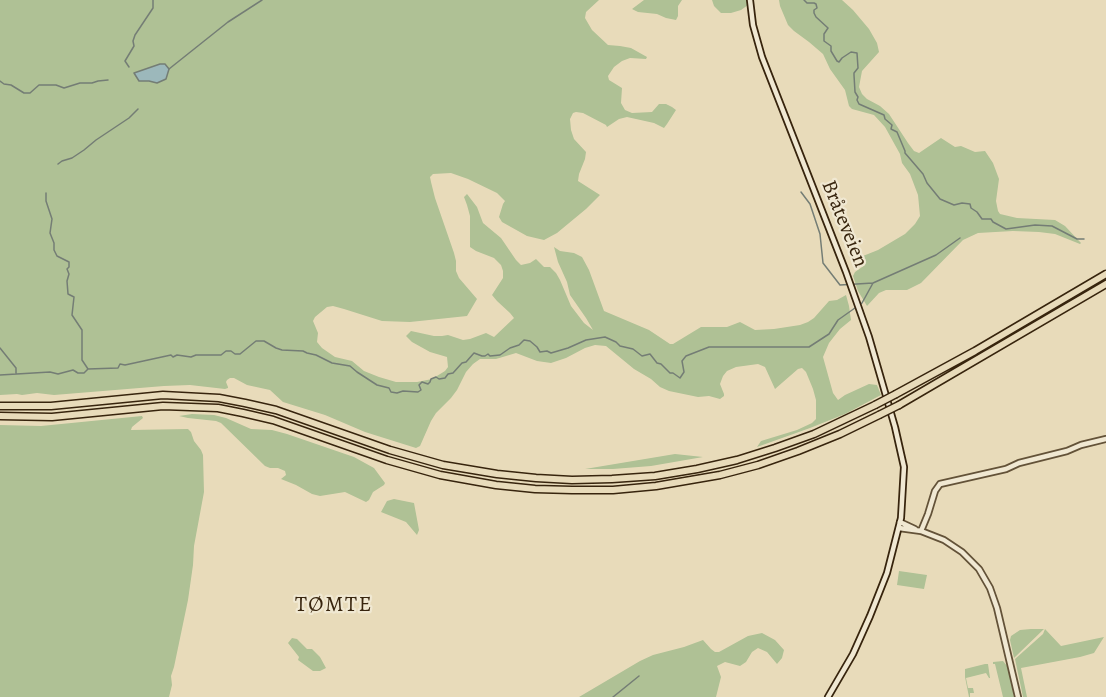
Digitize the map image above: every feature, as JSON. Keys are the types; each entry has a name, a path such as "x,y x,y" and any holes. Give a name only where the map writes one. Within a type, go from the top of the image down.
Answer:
{"highway":[{"path":"0,406 51,406 163,395 219,398 276,410 390,450 443,465 516,477 591,480 676,473 737,460 804,437 875,405 952,364 1106,274"},
{"path":"0,416 52,417 163,406 218,408 273,420 387,460 441,475 515,487 553,490 635,488 679,483 740,470 817,444 899,405 1106,284"}],"main road":[{"name":"Bråteveien","path":"750,0 753,25 762,57 869,337 895,427 904,471 899,525 887,573 853,654 843,675 828,697"},
{"path":"922,531 935,490 940,484 1006,469 1019,463 1106,439"},
{"path":"899,525 940,538 971,560 982,574 990,588 999,616 1017,697"}],"green space":[{"path":"0,0 599,0 586,12 585,18 592,30 608,45 631,48 647,57 646,59 630,58 622,61 614,67 608,76 609,80 622,88 621,103 625,110 632,113 652,112 659,104 666,104 676,110 664,128 654,123 627,117 607,127 583,113 573,113 570,119 574,139 586,152 578,181 600,195 557,233 544,240 527,236 502,222 499,217 505,201 497,193 451,173 433,174 430,177 431,182 454,253 456,271 459,278 477,299 467,316 410,322 382,321 333,306 327,307 313,321 318,333 317,342 335,357 352,361 364,371 379,377 396,382 417,382 432,379 445,371 448,367 447,357 430,352 412,342 406,336 411,331 434,336 448,335 463,340 486,333 494,337 514,318 492,295 503,278 501,265 494,258 470,247 470,216 464,197 467,194 477,207 483,223 501,238 521,265 536,259 544,267 550,267 556,273 571,306 584,323 593,330 570,295 554,247 582,257 604,311 649,330 670,344 701,327 727,327 740,322 755,330 800,325 814,318 829,301 846,295 851,320 829,343 823,357 833,393 838,400 869,384 877,385 881,395 845,414 757,447 761,441 797,430 816,419 816,400 813,389 802,368 775,389 765,367 758,364 736,367 727,371 723,376 720,384 724,396 720,399 709,396 698,397 660,387 606,346 595,345 585,348 551,363 537,361 516,353 496,359 480,359 473,364 451,398 436,413 420,446 416,448 283,402 270,390 247,385 234,378 227,380 228,388 225,389 190,385 54,395 37,393 0,395"},
{"path":"644,0 682,0 678,6 676,20 632,9"},
{"path":"712,0 749,0 748,5 741,10 721,13"},
{"path":"779,0 842,0 869,29 879,52 862,71 859,87 862,94 889,114 914,151 919,153 941,138 955,147 961,146 975,152 985,151 999,179 996,201 1000,214 1017,218 1055,220 1065,226 1081,243 1055,234 1039,232 978,233 963,240 921,283 907,290 886,290 879,293 867,306 858,291 853,276 865,265 863,256 905,234 915,224 920,216 918,195 910,174 902,163 900,154 885,127 874,115 852,109 849,106 845,90 830,69 823,54 788,25"},
{"path":"214,415 251,429 272,430 354,457 374,468 385,483 373,492 366,502 345,492 320,496 312,494 281,479 286,475 285,471 265,466 221,423 179,416"},
{"path":"142,416 143,418 131,430 188,429 203,455 204,492 194,546 188,600 171,676 172,685 169,697 0,697 0,425 41,426"},
{"path":"675,454 703,457 651,466 585,469"},
{"path":"394,499 414,503 419,530 417,535 406,522 381,512 387,501"},
{"path":"899,571 927,575 924,589 897,585"},
{"path":"1044,629 1014,658 1011,636 1020,630"},
{"path":"1045,629 1061,646 1104,637 1094,653 1021,668 1027,697 1023,697 1015,659 1043,634"},
{"path":"762,633 775,640 784,650 782,658 777,664 767,652 758,648 740,666 725,662 717,666 721,677 716,697 579,697 653,655 703,640 715,652 719,652 748,636"},
{"path":"292,638 297,639 307,649 312,649 326,668 313,671 298,660 299,657 288,643"},
{"path":"1003,661 1008,667 1014,697 1003,697 993,662"},
{"path":"988,664 990,678 986,673 966,678 968,688 973,688 974,693 970,693 969,697 965,677 965,669"}],"water":[{"path":"165,64 169,69 166,79 157,83 139,81 134,73"}],"waterway":[{"path":"129,67 125,61 134,46 135,35 153,8 153,0"},
{"path":"169,69 228,22 262,0"},
{"path":"804,0 807,3 816,4 817,8 814,13 828,28 824,34 824,41 831,46 831,51 837,61 839,62 851,52 857,53 858,68 854,75 855,92 859,104 884,115 892,125 891,129 897,132 905,153 940,199 954,205 970,204 982,219 991,219 1006,229 1035,225 1052,226 1077,239 1084,239"},
{"path":"0,81 24,93 30,93 39,85 56,85 64,88 80,83 108,80"},
{"path":"58,164 84,150 138,109"},
{"path":"801,192 810,204 820,234 823,263 840,285 873,283"},
{"path":"46,193 52,219 50,233 54,250 57,256 69,262 68,294 74,297 72,315 82,330 82,360 88,369"},
{"path":"0,375 50,372 58,374 73,370 84,373 88,369 118,368 120,364 125,365 171,355 173,357 177,355 191,357 221,355 226,351 240,354 256,341 264,341 282,350 303,351 332,363 350,366 377,385 389,388 391,392 418,392 421,390 419,385 422,382 428,384 436,377 445,378 474,353 482,356 500,355 524,340 530,341 540,352 551,353 586,340 605,337 620,346 633,349 642,356 650,354 657,363 680,378 684,372 682,361 686,356 709,347 809,347 829,334 838,320 862,303 873,283 936,255 960,238"},
{"path":"0,348 16,368 16,373"},
{"path":"613,697 639,676"}],"district":[{"name":"TØMTE","path":"334,606"}]}
